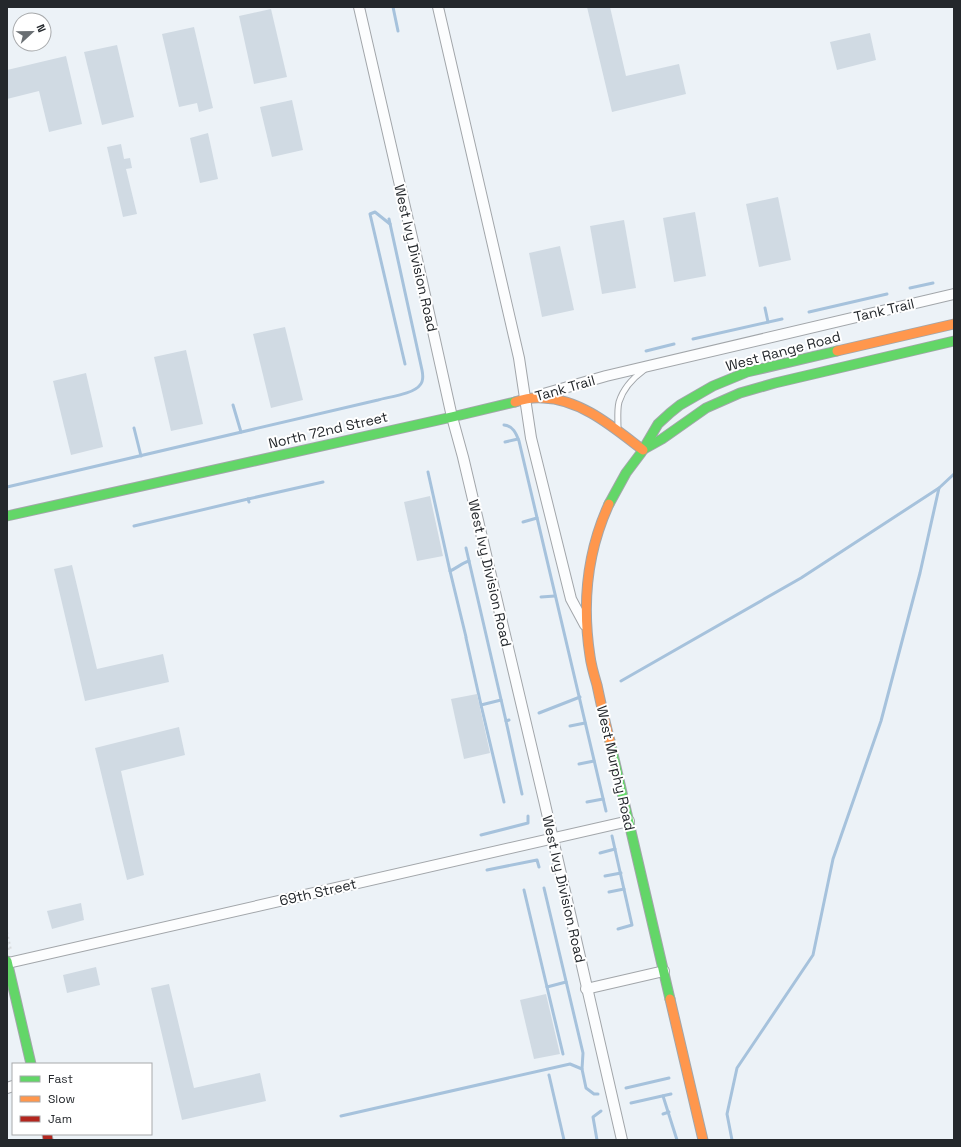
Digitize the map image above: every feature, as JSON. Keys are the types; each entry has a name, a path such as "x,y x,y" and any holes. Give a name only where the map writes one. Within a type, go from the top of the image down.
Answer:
{"street":[{"name":"West Ivy Division Road","path":"359,7 452,417 622,1140"},
{"name":"West Murphy Road","path":"438,7 520,365 531,438 571,599 587,628 590,657 703,1140"},
{"name":"Tank Trail","path":"524,399 651,365 954,294"},
{"name":"West Range Road","path":"587,628 586,602 588,575 602,518 624,476 643,450 660,422 681,405 702,392 725,380 748,372 954,324"},
{"name":"West Range Road","path":"643,450 668,436 686,421 701,412 731,396 753,388 954,341"},
{"name":"North 72nd Street","path":"7,516 452,417 524,399 547,398 582,408 618,431 643,450"},
{"name":"69th Street","path":"7,962 629,821"},
{"path":"7,962 30,1063"},
{"path":"586,989 664,971"}],"lane":[{"name":"Tank Trail","path":"618,431 619,403 627,385 637,375 651,365"}],"building":[{"path":"587,7 610,7 626,76 679,64 686,94 612,112"},
{"path":"271,9 287,77 254,84 239,16"},
{"path":"194,27 213,108 199,112 197,103 179,107 162,34"},
{"path":"870,33 876,60 837,70 830,42"},
{"path":"117,45 134,117 102,125 84,52"},
{"path":"66,56 82,124 49,132 39,91 7,99 7,70"},
{"path":"292,100 303,150 272,157 260,107"},
{"path":"208,133 218,179 200,183 190,138"},
{"path":"121,144 124,159 130,158 132,168 126,169 137,214 123,217 107,147"},
{"path":"778,197 791,260 759,267 746,204"},
{"path":"695,212 706,276 674,282 663,218"},
{"path":"624,220 636,288 602,294 590,226"},
{"path":"560,246 574,310 542,317 529,253"},
{"path":"285,327 303,400 271,408 253,334"},
{"path":"186,350 203,424 171,431 154,357"},
{"path":"86,373 103,447 71,455 53,381"},
{"path":"430,496 443,556 417,561 404,502"},
{"path":"72,565 97,669 163,654 169,682 85,701 54,569"},
{"path":"477,694 490,753 464,759 451,699"},
{"path":"179,727 185,755 121,771 144,875 127,880 95,748"},
{"path":"81,903 84,920 52,929 47,911"},
{"path":"96,967 100,985 67,993 63,975"},
{"path":"169,984 194,1088 260,1073 266,1101 182,1120 151,988"},
{"path":"546,994 560,1054 534,1059 520,1000"}],"waterway":[{"path":"393,7 398,31"},
{"path":"390,224 375,212 370,214 405,364"},
{"path":"7,487 407,393 417,388 422,382 423,378 389,219"},
{"path":"910,288 933,283"},
{"path":"809,312 887,294"},
{"path":"765,308 768,322"},
{"path":"693,339 782,319"},
{"path":"646,351 674,344"},
{"path":"233,405 241,432"},
{"path":"504,425 512,428 519,441 606,811"},
{"path":"134,428 141,456"},
{"path":"505,442 518,439"},
{"path":"428,472 450,571 469,561"},
{"path":"732,1140 727,1114 737,1068 813,955 833,859 881,721 920,573 939,488 954,474"},
{"path":"249,502 248,499 323,482"},
{"path":"621,681 801,578 939,488"},
{"path":"134,526 248,499"},
{"path":"523,522 537,518"},
{"path":"466,548 506,721"},
{"path":"450,571 466,637"},
{"path":"541,597 555,596"},
{"path":"466,638 481,705 501,700"},
{"path":"539,713 580,697"},
{"path":"481,705 504,802"},
{"path":"509,720 506,721 522,794"},
{"path":"570,726 585,723"},
{"path":"579,764 594,761"},
{"path":"587,802 603,799"},
{"path":"481,835 528,823 528,816"},
{"path":"612,836 632,925 618,929"},
{"path":"600,853 615,849"},
{"path":"487,870 537,860 539,867"},
{"path":"605,876 621,873"},
{"path":"544,888 583,1053 582,1069"},
{"path":"609,892 624,889"},
{"path":"524,890 547,987 566,982"},
{"path":"547,987 563,1054"},
{"path":"341,1116 570,1064 582,1069 586,1088 594,1094 598,1094"},
{"path":"549,1075 564,1140"},
{"path":"626,1088 669,1078"},
{"path":"631,1103 671,1094"},
{"path":"663,1096 677,1140"},
{"path":"597,1140 593,1117 601,1111"},
{"path":"663,1114 669,1112"}],"traffic: fast":[{"path":"644,449 662,439 706,408 740,393 775,383 954,341"},
{"path":"609,504 626,473 641,453 658,424 680,405 713,386 747,372 837,351"},
{"path":"7,516 515,402"},
{"path":"610,741 670,999"},
{"path":"7,961 31,1063"}],"traffic: slow":[{"path":"837,351 954,324"},
{"path":"515,402 529,398 539,398 571,403 609,424 643,450"},
{"path":"609,504 591,559 588,578 586,617 591,663 610,741"},
{"path":"670,999 703,1140"}],"traffic: jam":[{"path":"47,1135 48,1140"}]}
